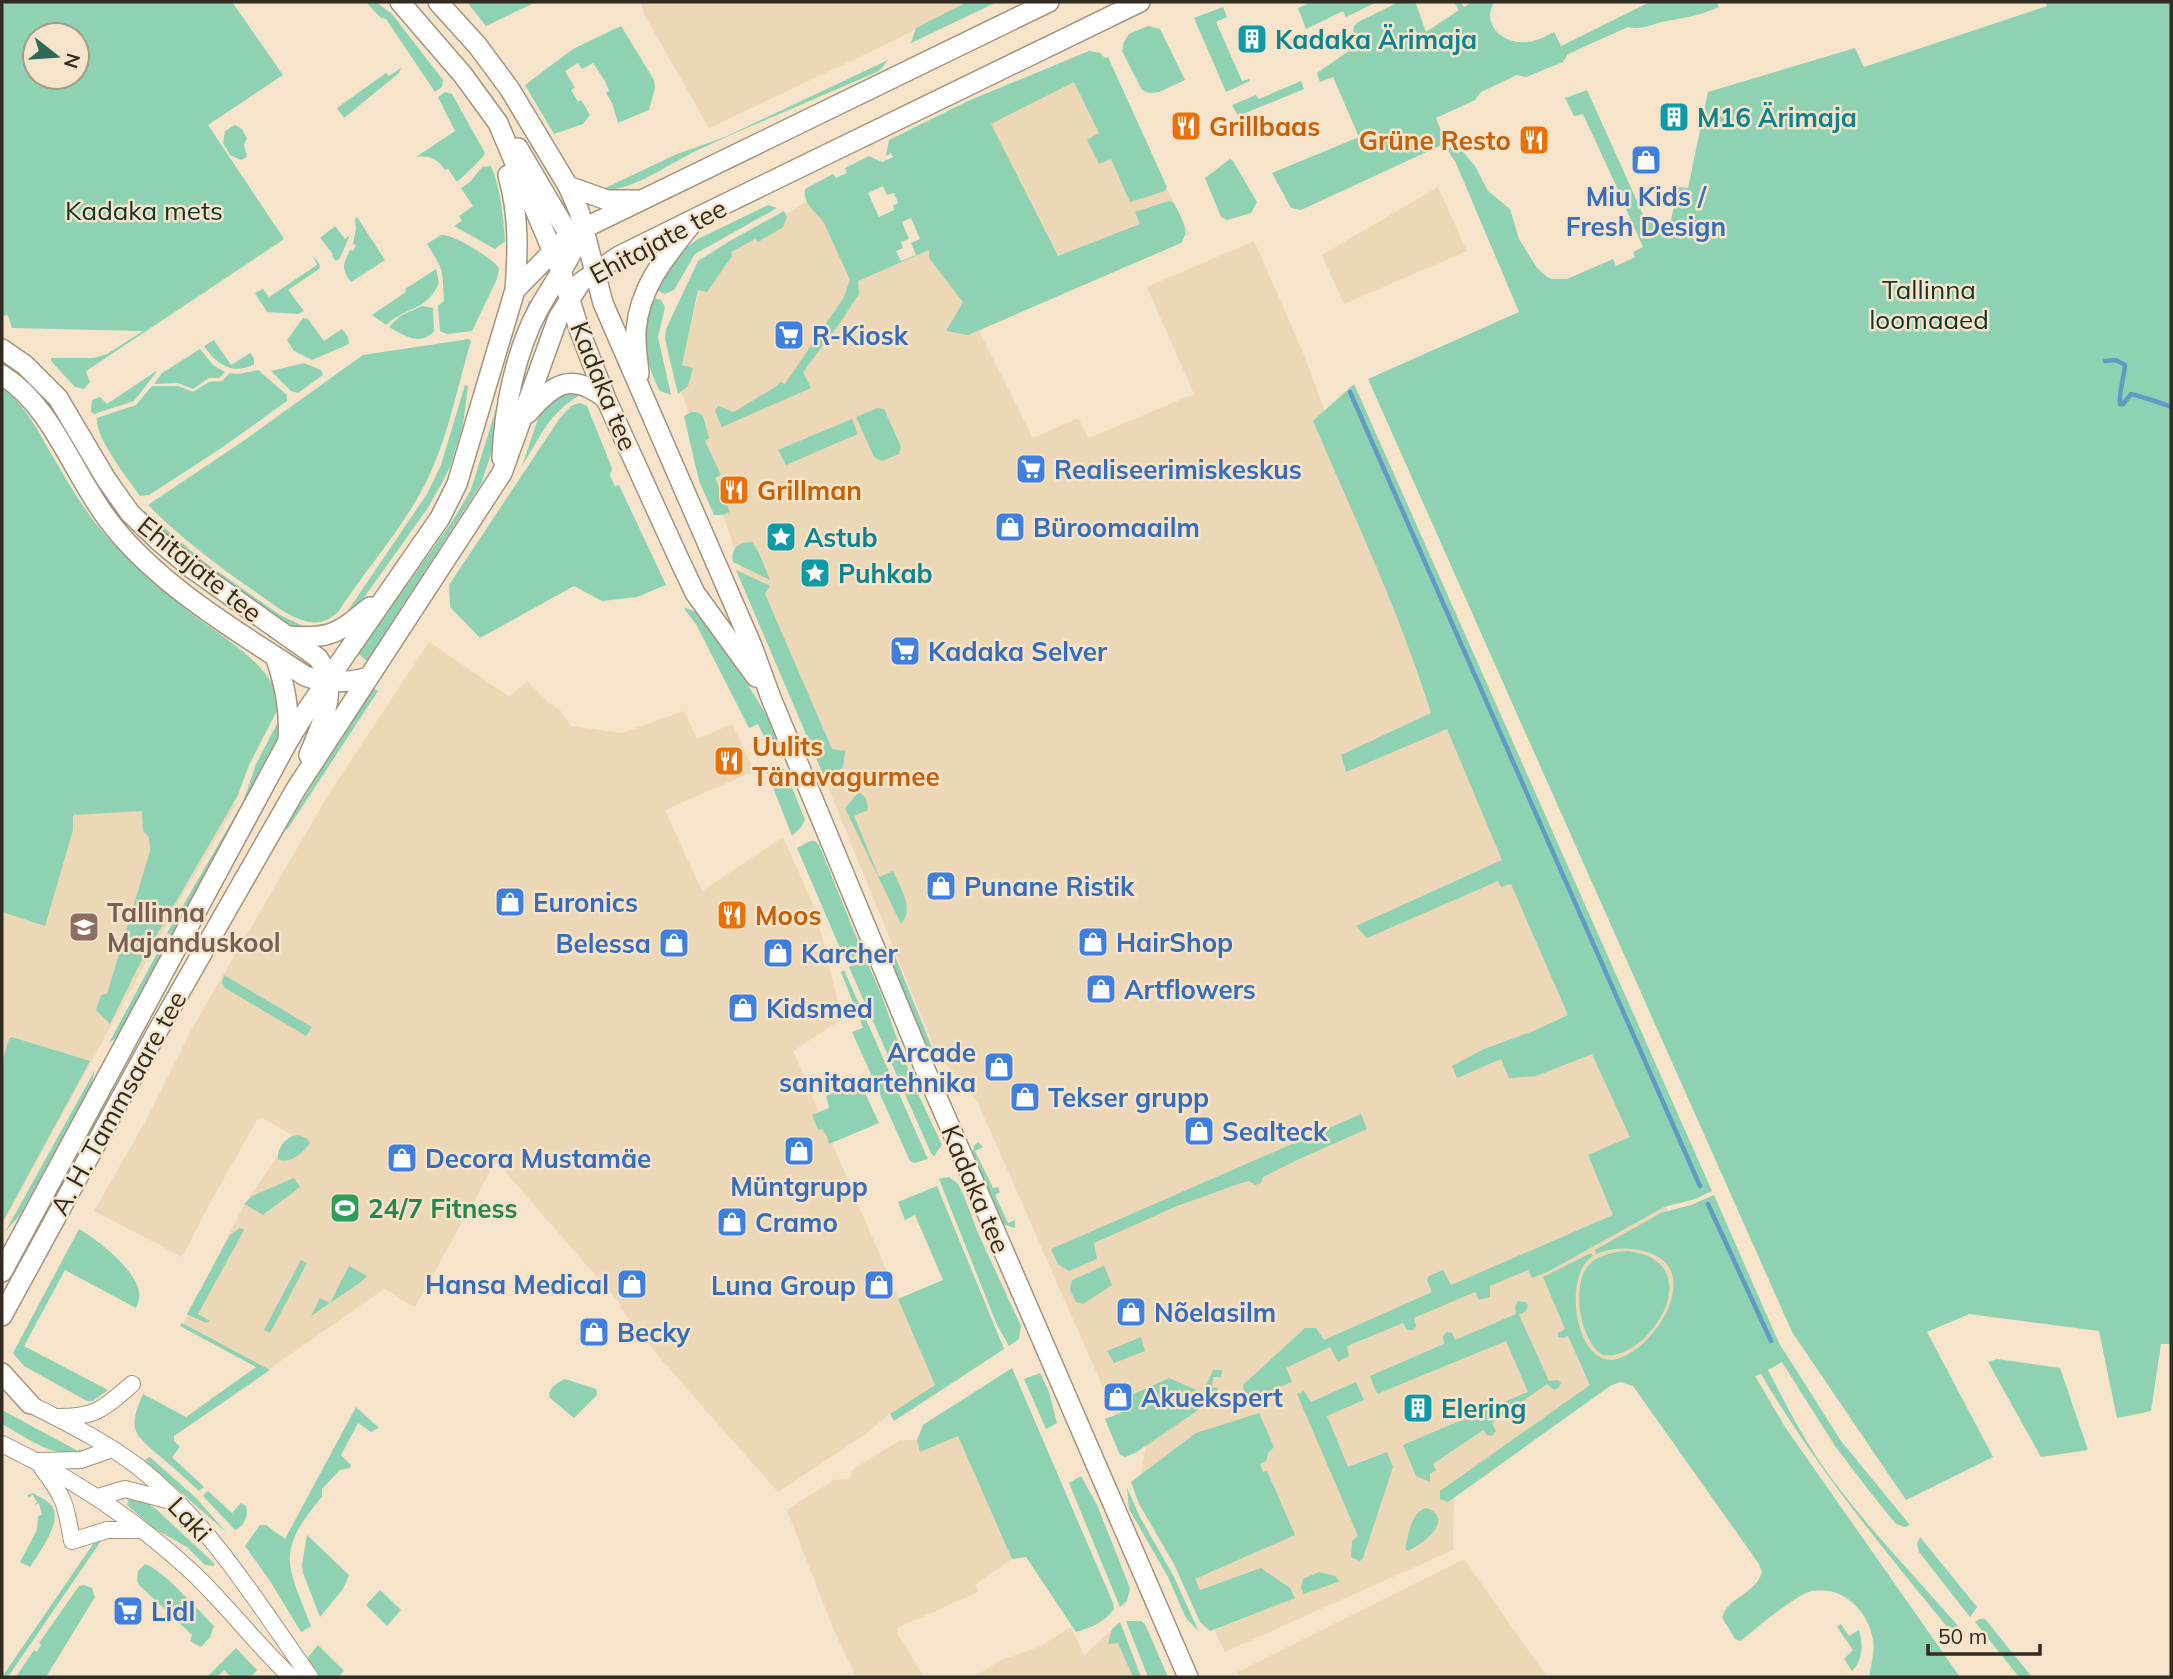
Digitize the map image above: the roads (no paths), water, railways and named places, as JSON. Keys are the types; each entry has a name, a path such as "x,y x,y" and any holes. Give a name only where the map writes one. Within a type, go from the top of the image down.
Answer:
{"main road":[{"name":"Kadaka tee","path":"400,2 463,75 498,122 561,271 580,260"},
{"name":"Kadaka tee","path":"438,2 502,76 568,186 579,211 579,329 606,399 695,593 771,698"},
{"name":"Ehitajate tee","path":"369,677 502,473 580,260 642,200 1049,2"},
{"name":"Ehitajate tee","path":"328,681 440,518 457,484 515,290 552,250 580,260 619,256 1140,2"},
{"path":"498,122 519,149 552,203 580,260"},
{"path":"498,122 516,210 518,248 515,290"},
{"path":"568,186 607,200 642,200"},
{"path":"502,473 503,438 519,359 537,312 561,271 580,260 606,230 642,200"},
{"path":"640,385 636,332 645,290 663,259 698,217"},
{"name":"Kadaka tee","path":"580,260 640,385 752,646 927,1074 1188,1677"},
{"path":"515,290 542,270 561,271"},
{"name":"Ehitajate tee","path":"2,349 24,365 58,398 106,479 130,513 190,567 318,658 327,673 328,681"},
{"name":"Ehitajate tee","path":"2,375 29,398 43,415 87,491 134,550 193,599 275,656 305,676 328,681"},
{"path":"523,419 545,393 565,383 585,386 606,399"},
{"path":"286,636 330,636 388,594"},
{"path":"275,656 285,686 288,743"},
{"path":"296,789 328,703 328,681 356,681 369,677"},
{"name":"A. H. Tammsaare tee","path":"2,1316 157,1032 296,789 369,677"},
{"name":"A. H. Tammsaare tee","path":"2,1272 288,743 328,681"},
{"path":"2,1373 30,1404"},
{"path":"2,1398 30,1404"}],"street":[{"path":"56,1417 83,1417 96,1412 132,1384"},
{"name":"Laki","path":"30,1404 112,1449 144,1472 177,1503 239,1573 310,1677"},
{"name":"Laki","path":"2,1444 98,1497 142,1530 192,1573 291,1677"},
{"path":"36,1461 80,1460 112,1449"},
{"path":"36,1461 59,1490 65,1503 72,1541 107,1530 142,1530"},
{"path":"98,1497 125,1489 177,1503"}],"waterway":[{"path":"2105,361 2116,360 2125,365 2120,404 2131,394 2171,407"},
{"path":"1350,392 1700,1186"},
{"path":"1708,1204 1771,1341"}],"place":[{"name":"Kadaka Ärimaja","path":"1252,39"},
{"name":"M16 Ärimaja","path":"1674,117"},
{"name":"Grillbaas","path":"1186,126"},
{"name":"Grüne Resto","path":"1534,140"},
{"name":"Miu Kids / Fresh Design","path":"1646,160"},
{"name":"R-Kiosk","path":"789,335"},
{"name":"Realiseerimiskeskus","path":"1031,469"},
{"name":"Grillman","path":"734,490"},
{"name":"Büroomaailm","path":"1010,527"},
{"name":"Astub","path":"781,537"},
{"name":"Puhkab","path":"815,573"},
{"name":"Kadaka Selver","path":"905,651"},
{"name":"Uulits Tänavagurmee","path":"729,761"},
{"name":"Punane Ristik","path":"941,886"},
{"name":"Euronics","path":"510,902"},
{"name":"Moos","path":"732,915"},
{"name":"Tallinna Majanduskool","path":"84,927"},
{"name":"HairShop","path":"1093,942"},
{"name":"Belessa","path":"674,943"},
{"name":"Karcher","path":"778,953"},
{"name":"Artflowers","path":"1101,989"},
{"name":"Kidsmed","path":"743,1008"},
{"name":"Arcade sanitaartehnika","path":"999,1067"},
{"name":"Tekser grupp","path":"1025,1097"},
{"name":"Sealteck","path":"1199,1131"},
{"name":"Müntgrupp","path":"799,1151"},
{"name":"Decora Mustamäe","path":"402,1158"},
{"name":"24/7 Fitness","path":"345,1208"},
{"name":"Cramo","path":"732,1222"},
{"name":"Hansa Medical","path":"632,1284"},
{"name":"Luna Group","path":"879,1285"},
{"name":"Nõelasilm","path":"1131,1312"},
{"name":"Becky","path":"594,1332"},
{"name":"Akuekspert","path":"1118,1397"},
{"name":"Elering","path":"1418,1408"},
{"name":"Lidl","path":"128,1611"}],"park label":[{"name":"Kadaka mets","path":"144,210"},
{"name":"Tallinna loomaaed","path":"1929,304"}]}
